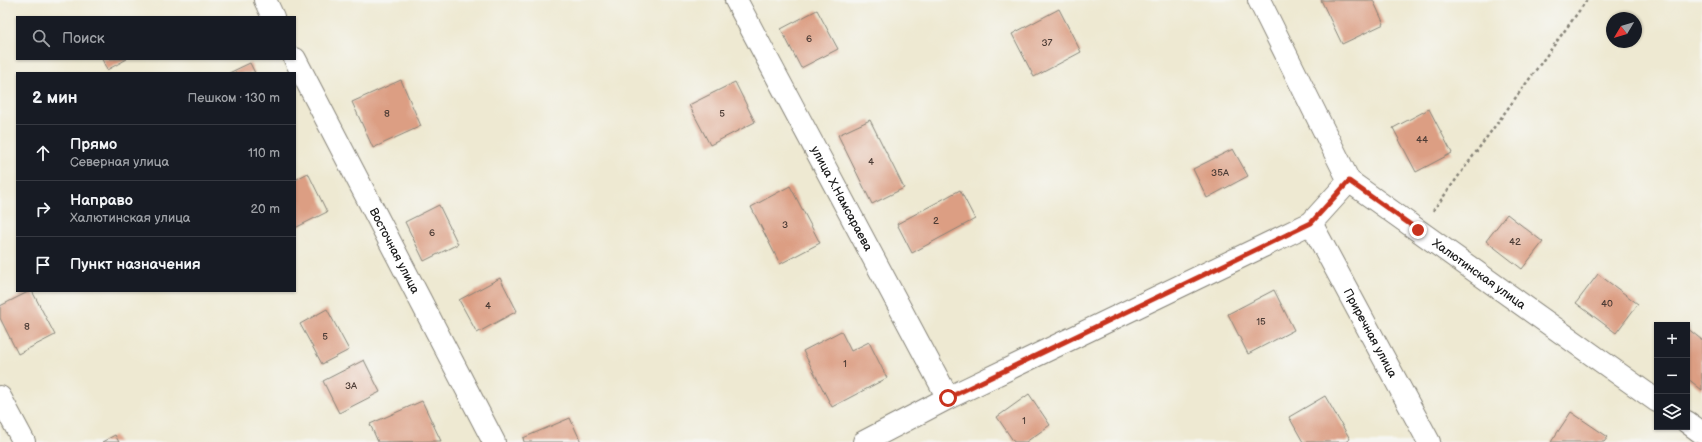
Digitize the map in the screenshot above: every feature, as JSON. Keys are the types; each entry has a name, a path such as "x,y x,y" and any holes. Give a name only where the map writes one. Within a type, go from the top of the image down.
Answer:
{"street":[{"path":"265,0 273,16"},
{"name":"улица Х.Намсараева","path":"736,0 948,398"},
{"name":"Халютинская улица","path":"1259,0 1349,181 1654,399"},
{"name":"Восточная улица","path":"296,60 494,442"},
{"path":"864,442 948,398 1311,223 1349,181"},
{"name":"Приречная улица","path":"1311,223 1429,442"},
{"path":"0,397 24,442"},
{"path":"1690,424 1702,433"}],"path":[{"path":"1418,230 1587,0"}],"building":[{"path":"1321,0 1373,0 1384,24 1342,44"},
{"path":"1059,9 1081,52 1034,77 1012,34"},
{"path":"817,10 838,49 801,68 781,29"},
{"path":"102,60 125,60 107,70"},
{"path":"250,63 254,72 231,72"},
{"path":"401,80 421,126 373,148 352,102"},
{"path":"735,82 755,122 710,145 689,105"},
{"path":"1429,109 1452,153 1416,172 1393,128"},
{"path":"870,120 904,188 872,204 838,135"},
{"path":"1233,149 1248,176 1207,198 1193,169"},
{"path":"308,173 327,212 296,228 296,179"},
{"path":"790,186 820,243 780,264 751,207"},
{"path":"960,190 975,219 912,253 897,224"},
{"path":"439,205 458,244 424,261 405,222"},
{"path":"1507,214 1543,242 1522,269 1486,241"},
{"path":"1598,274 1638,304 1616,333 1576,303"},
{"path":"500,278 517,311 477,333 459,300"},
{"path":"1274,290 1294,330 1248,354 1228,314"},
{"path":"28,292 33,292 55,335 18,354 0,318 0,306"},
{"path":"327,309 349,350 322,364 300,324"},
{"path":"1690,330 1702,340 1702,390 1690,380"},
{"path":"841,331 851,351 869,342 887,378 832,407 803,351"},
{"path":"364,360 380,392 339,413 323,381"},
{"path":"1029,394 1050,425 1026,442 1014,442 997,417"},
{"path":"1325,396 1350,439 1345,442 1303,442 1289,417"},
{"path":"422,401 441,441 378,442 370,424"},
{"path":"1571,412 1608,437 1604,442 1551,442"},
{"path":"570,418 581,442 524,442 523,438"},
{"path":"115,435 119,442 102,442"}],"route":[{"path":"948,398 1311,223 1349,181 1418,230"}]}
